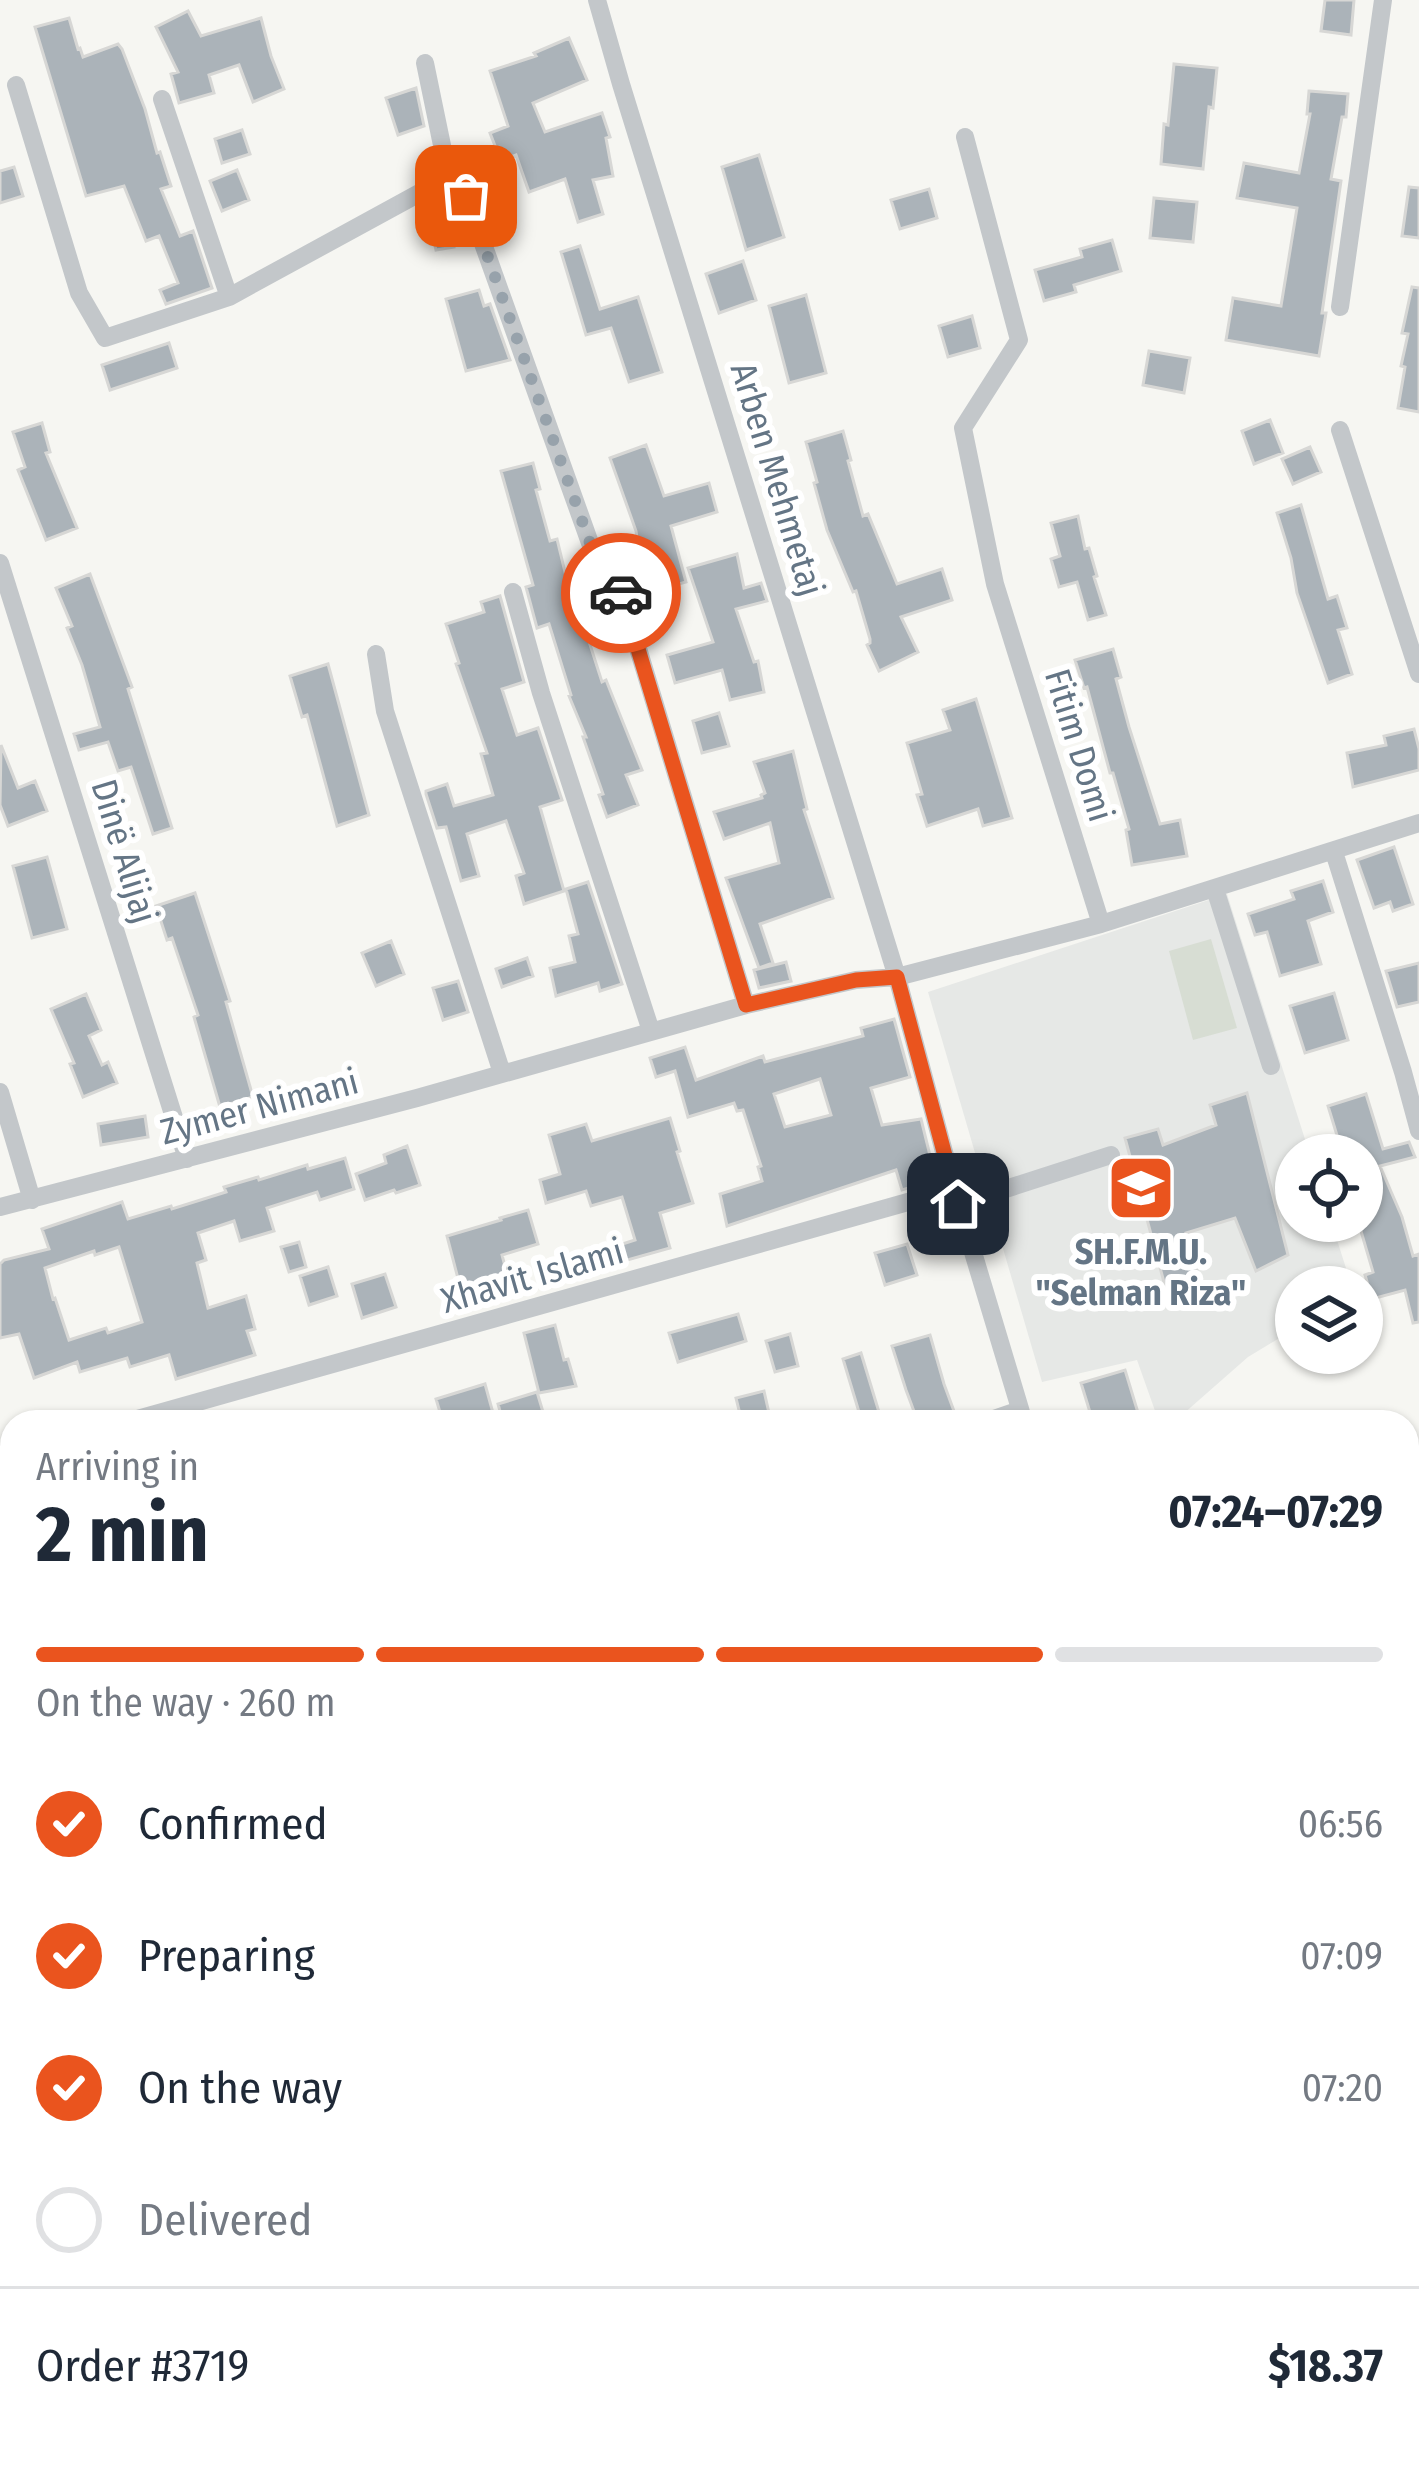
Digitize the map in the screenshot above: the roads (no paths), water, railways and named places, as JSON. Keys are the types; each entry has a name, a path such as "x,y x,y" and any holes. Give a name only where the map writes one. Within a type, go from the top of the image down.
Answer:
{"street":[{"name":"Arben Mehmetaj","path":"597,0 897,977 1020,1410"},
{"path":"1340,308 1383,0"},
{"path":"424,63 458,190 590,543 617,579 746,1005"},
{"path":"16,85 79,293 105,338 230,297 425,190 458,190"},
{"path":"162,99 230,297"},
{"name":"Fitim Domi","path":"965,136 1019,340 963,428 995,584 1101,925"},
{"path":"1340,430 1419,674"},
{"name":"Dinë Alijaj","path":"0,563 187,1159"},
{"path":"513,592 651,1031"},
{"path":"376,655 386,711 502,1073"},
{"path":"897,977 1101,925 1419,823"},
{"path":"1334,852 1411,1070 1419,1131"},
{"path":"1215,889 1271,1066"},
{"name":"Zymer Nimani","path":"0,1207 746,1005 856,980 897,977"},
{"path":"0,1092 32,1200"},
{"name":"Xhavit Islami","path":"171,1410 1112,1155"}],"place":[{"name":"SH.F.M.U. \"Selman Riza\"","path":"1141,1188"}]}
